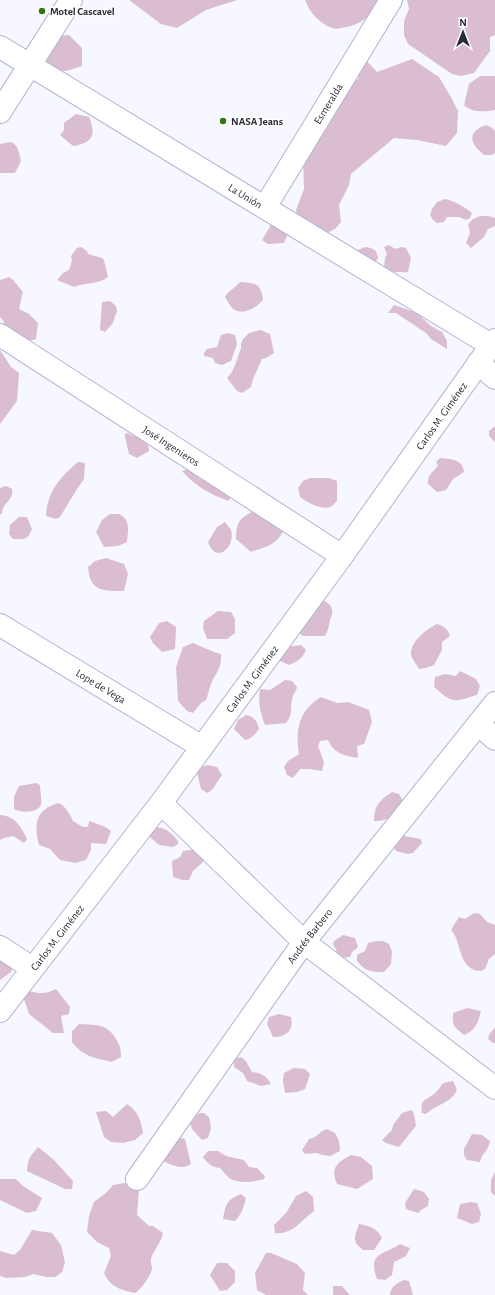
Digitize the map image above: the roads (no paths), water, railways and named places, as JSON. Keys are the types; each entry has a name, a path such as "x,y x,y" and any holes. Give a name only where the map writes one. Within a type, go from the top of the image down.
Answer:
{"street":[{"path":"0,112 71,0"},
{"name":"Esmeralda","path":"265,207 391,0"},
{"name":"La Unión","path":"0,47 265,207 493,342"},
{"name":"José Ingenieros","path":"0,335 342,556"},
{"name":"Carlos M. Giménez","path":"0,1011 161,803 342,556 493,342"},
{"path":"478,363 495,378"},
{"name":"Lope de Vega","path":"0,625 202,747"},
{"name":"Andrés Barbero","path":"137,1180 304,942 495,703"},
{"path":"478,724 495,739"},
{"path":"161,803 304,942 495,1088"},
{"path":"0,947 32,968"}],"place":[{"name":"Motel Cascavel","path":"42,11"},
{"name":"NASA Jeans","path":"223,121"}]}
